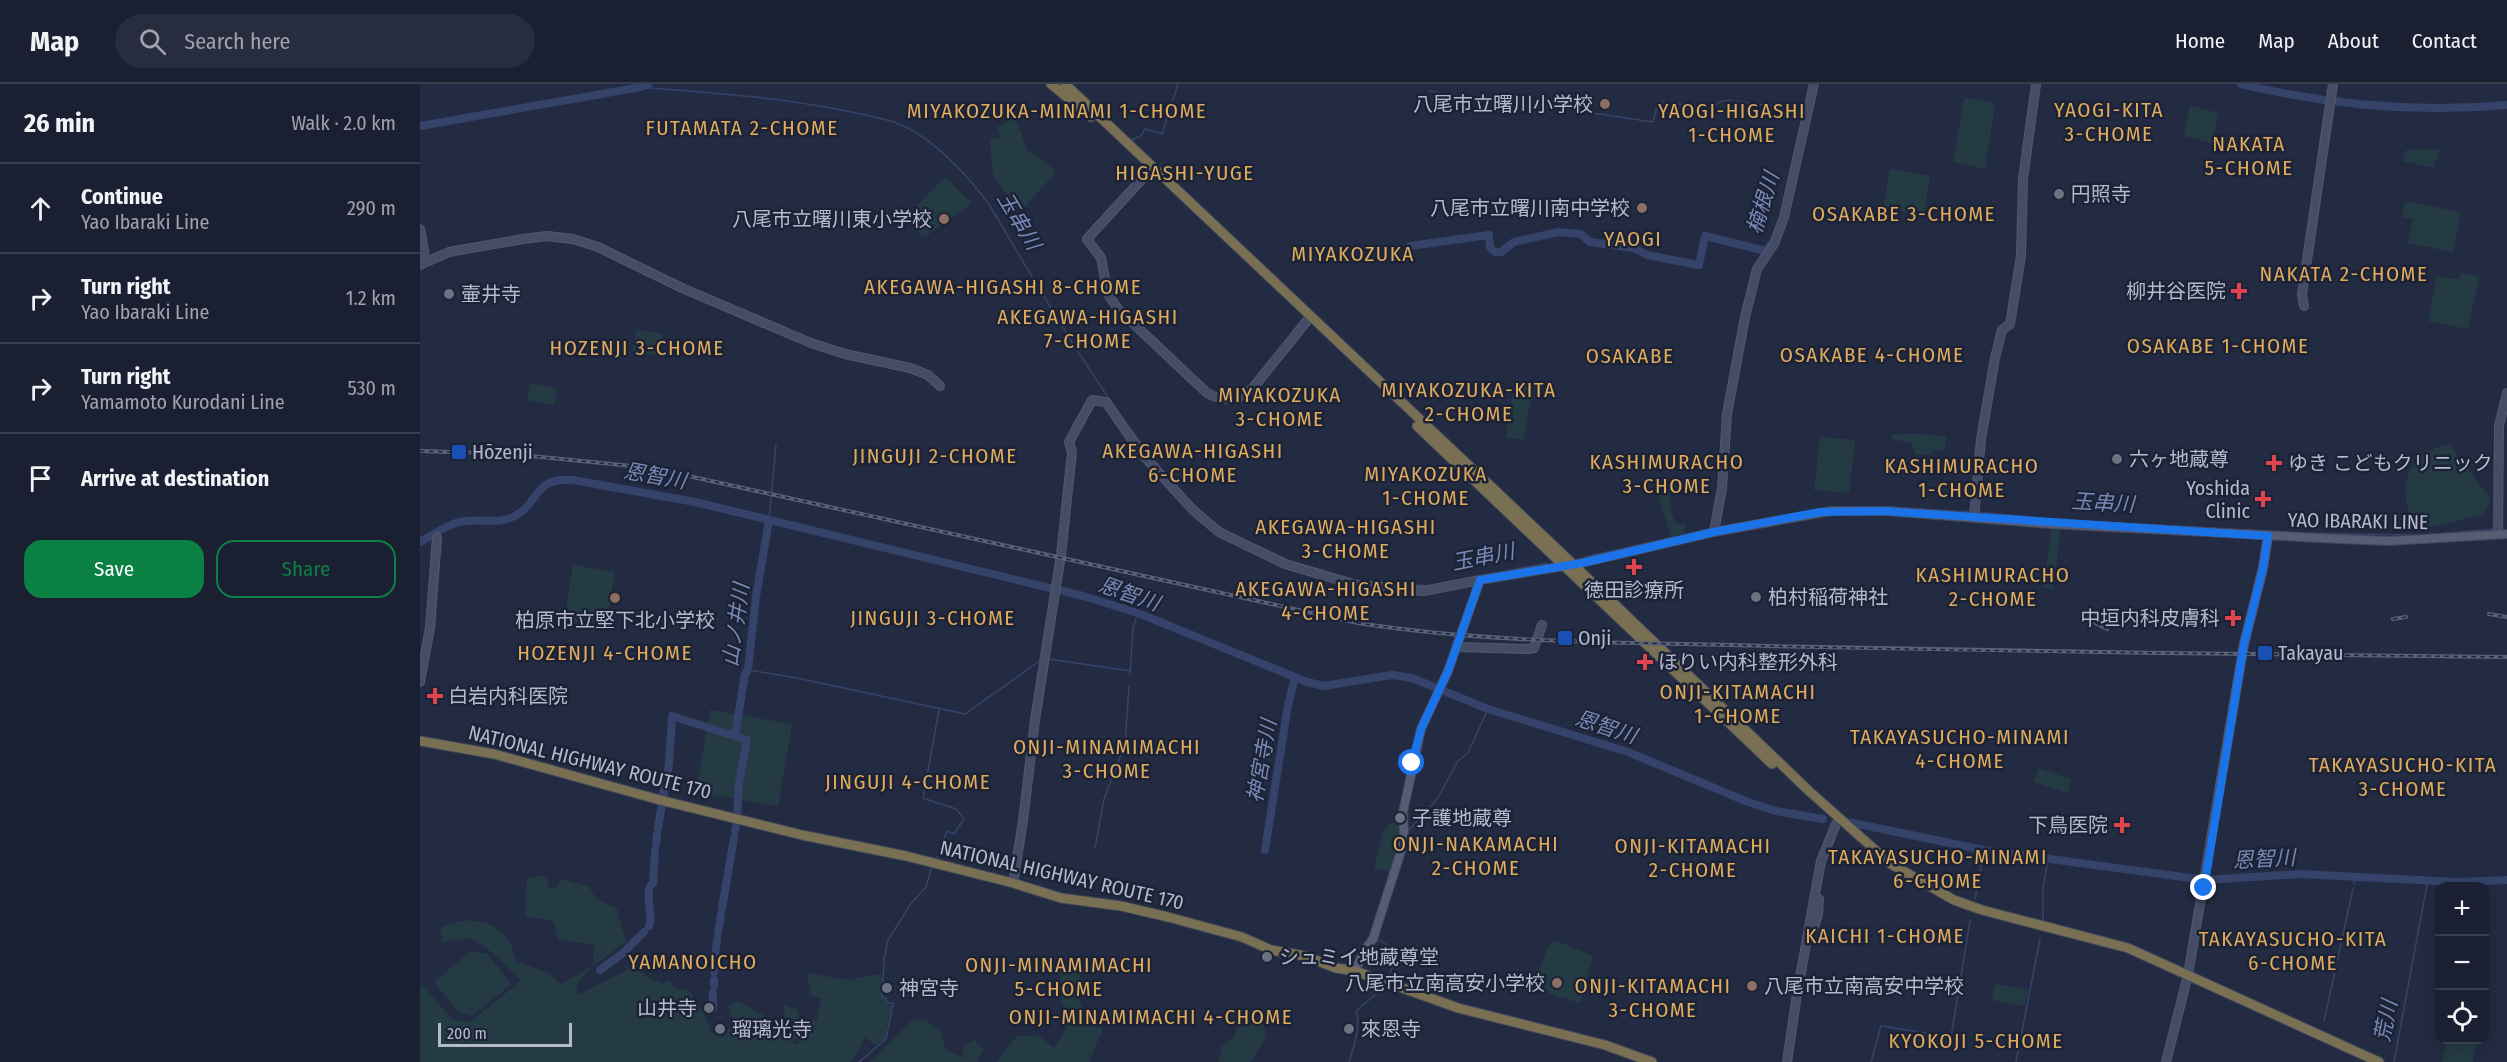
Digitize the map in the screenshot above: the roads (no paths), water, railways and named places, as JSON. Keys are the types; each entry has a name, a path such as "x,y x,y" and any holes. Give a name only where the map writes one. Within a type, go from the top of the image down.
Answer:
{"highway":[{"path":"1051,84 1095,117"},
{"path":"1058,84 1151,169 1888,868 1914,885 1952,904 1980,915 2111,948 2187,978 2379,1062"},
{"path":"1065,84 1095,117"},
{"path":"1072,84 1087,99 1095,117"},
{"name":"NATIONAL HIGHWAY ROUTE 170","path":"420,741 494,754 660,800 1013,883 1061,898 1121,906 1168,917 1242,937 1271,950 1305,956 1335,968 1355,971 1458,1008 1605,1045 1652,1062"},
{"path":"2187,978 2367,1062"}],"main road":[{"name":"YAO IBARAKI LINE","path":"1480,580 1568,565 1714,532 1831,511 1974,514 2268,536 2389,541 2501,532"},
{"path":"1355,971 1364,951 1373,939 1399,858 1404,831 1403,812 1421,729 1448,671 1480,580"}],"street":[{"path":"1714,532 1722,488 1724,431 1738,347 1755,276 1774,244 1784,217 1814,84"},
{"path":"1974,514 1981,439 1994,366 2002,330 2010,324 2021,256 2023,179 2036,84"},
{"path":"2304,306 2302,294 2333,84"},
{"path":"1151,169 1087,239 1101,258 1105,285 1112,302 1143,333 1207,393 1229,400 1246,394 1252,389 1309,319"},
{"path":"420,229 423,263 449,252 523,239 547,236 573,239 598,247 682,288 811,343 845,354 910,368 928,375 940,386"},
{"path":"2501,532 2500,418 2507,393"},
{"path":"1013,883 1055,590 1072,452 1069,442 1092,400 1106,402 1141,453 1206,521 1219,532 1285,564 1356,585 1424,591 1480,580"},
{"path":"2166,1062 2187,978 2244,644 2263,568 2268,536"},
{"path":"420,682 430,628 434,557 438,537"},
{"path":"1457,647 1534,648 1542,625"},
{"path":"1787,1062 1804,960 1818,914 1823,854 1838,823"}],"waterway":[{"name":"玉串川","path":"420,126 648,84"},
{"path":"1132,140 1142,135 1145,129 1162,134 1178,84"},
{"name":"楠根川","path":"2241,84 2307,97 2373,105 2440,108 2507,105"},
{"name":"玉串川","path":"641,87 746,96 825,107 891,121 928,141 962,172 990,206 1097,381 1144,448 1170,480"},
{"path":"1429,91 1509,103"},
{"path":"1663,102 1712,108 1719,102 1731,100"},
{"path":"1735,101 1750,103"},
{"path":"1573,110 1653,122 1658,102"},
{"path":"1514,103 1570,109"},
{"path":"1753,104 1767,105"},
{"path":"1771,105 1780,105 1805,113"},
{"name":"楠根川","path":"1410,246 1489,235 1490,248 1495,252 1501,252 1514,242 1558,232 1581,234 1590,242 1634,248 1647,255 1699,265 1705,236 1766,251 1771,244"},
{"path":"769,520 776,445"},
{"name":"恩智川","path":"420,542 460,522 502,520 513,517 522,511 543,487 560,480 573,480 695,502 1083,596 1138,613 1307,682 1324,686 1392,675 1412,678 1488,709 1628,752 1748,802 1776,811 1823,819"},
{"name":"玉串川","path":"1833,507 1889,507 1972,512"},
{"name":"玉串川","path":"1726,526 1825,508"},
{"name":"玉串川","path":"1976,512 2063,520 2264,531"},
{"name":"山ノ井川","path":"735,735 745,674 748,670 756,597 769,520"},
{"name":"玉串川","path":"1585,557 1710,529"},
{"name":"玉串川","path":"2425,535 2495,529"},
{"name":"玉串川","path":"1226,531 1290,561 1359,581 1430,586 1547,563"},
{"name":"玉串川","path":"2299,533 2411,535"},
{"path":"1130,674 1133,627 1138,613"},
{"path":"1048,659 1131,671"},
{"path":"748,670 797,678 965,714 1041,660"},
{"name":"神宮寺川","path":"1265,850 1288,705 1295,677"},
{"path":"1095,848 1104,799 1125,745 1129,686"},
{"path":"1407,832 1438,798 1457,762 1468,753 1488,709"},
{"path":"937,859 947,831 954,834 964,819 956,809 923,798 939,710"},
{"name":"山ノ井川","path":"663,797 669,764 672,716 747,740 739,783 737,815"},
{"name":"山ノ井川","path":"658,828 662,804"},
{"name":"山ノ井川","path":"735,831 737,821"},
{"name":"恩智川","path":"1848,822 1984,850 2205,880 2300,874 2457,882 2507,880"},
{"name":"山ノ井川","path":"656,844 657,835"},
{"name":"山ノ井川","path":"722,908 734,838"},
{"path":"1975,899 1984,850"},
{"name":"山ノ井川","path":"653,883 655,851"},
{"path":"2043,920 2043,888 2048,859"},
{"path":"859,1062 886,1039 893,1003 887,1003 886,998 882,997 884,960 888,940 912,902 926,887 932,865"},
{"name":"恩智川","path":"2354,883 2355,878"},
{"name":"荒川","path":"2394,1062 2428,879"},
{"name":"山ノ井川","path":"649,926 650,886"},
{"path":"2324,1021 2353,889"},
{"name":"山ノ井川","path":"718,933 721,914"},
{"path":"1871,1062 1881,1026 1951,1037 1970,921"},
{"name":"山ノ井川","path":"600,970 622,954 644,932"},
{"path":"1378,939 1394,950 1395,960 1388,978"},
{"path":"2016,1062 2040,939"},
{"name":"山ノ井川","path":"715,958 717,940"},
{"name":"山ノ井川","path":"714,972 715,965"},
{"name":"山ノ井川","path":"714,980 714,985"},
{"path":"1349,1062 1357,1029 1356,1011 1383,988"},
{"name":"山ノ井川","path":"713,992 713,1009"}],"railway":[{"path":"420,451 511,454 652,468 1358,623 1409,630 1562,641 2137,653 2507,657"},
{"path":"2489,614 2507,617"},
{"path":"2393,619 2406,617"},
{"path":"2088,619 2107,629"}],"place":[{"name":"八尾市立曙川小学校","path":"1605,104"},
{"name":"円照寺","path":"2059,194"},
{"name":"八尾市立曙川南中学校","path":"1642,208"},
{"name":"八尾市立曙川東小学校","path":"944,219"},
{"name":"柳井谷医院","path":"2239,291"},
{"name":"壷井寺","path":"449,294"},
{"name":"Hōzenji","path":"459,452"},
{"name":"六ヶ地蔵尊","path":"2117,459"},
{"name":"ゆき こどもクリニック","path":"2274,463"},
{"name":"Yoshida Clinic","path":"2263,499"},
{"name":"徳田診療所","path":"1634,567"},
{"name":"柏村稲荷神社","path":"1756,597"},
{"name":"柏原市立堅下北小学校","path":"615,598"},
{"name":"中垣内科皮膚科","path":"2233,618"},
{"name":"Onji","path":"1565,638"},
{"name":"Takayau","path":"2265,653"},
{"name":"ほりい内科整形外科","path":"1645,662"},
{"name":"白岩内科医院","path":"435,696"},
{"name":"子護地蔵尊","path":"1400,818"},
{"name":"下鳥医院","path":"2122,825"},
{"name":"シュミイ地蔵尊堂","path":"1267,957"},
{"name":"八尾市立南高安小学校","path":"1557,983"},
{"name":"八尾市立南高安中学校","path":"1752,986"},
{"name":"神宮寺","path":"887,988"},
{"name":"山井寺","path":"709,1008"},
{"name":"瑠璃光寺","path":"720,1029"},
{"name":"來恩寺","path":"1349,1029"}],"district":[{"name":"MIYAKOZUKA-MINAMI 1-CHOME","path":"1057,111"},
{"name":"YAOGI-KITA 3-CHOME","path":"2109,122"},
{"name":"YAOGI-HIGASHI 1-CHOME","path":"1732,123"},
{"name":"FUTAMATA 2-CHOME","path":"742,128"},
{"name":"NAKATA 5-CHOME","path":"2249,156"},
{"name":"HIGASHI-YUGE","path":"1185,173"},
{"name":"OSAKABE 3-CHOME","path":"1904,214"},
{"name":"YAOGI","path":"1633,239"},
{"name":"MIYAKOZUKA","path":"1353,254"},
{"name":"NAKATA 2-CHOME","path":"2344,274"},
{"name":"AKEGAWA-HIGASHI 8-CHOME","path":"1003,287"},
{"name":"AKEGAWA-HIGASHI 7-CHOME","path":"1088,329"},
{"name":"OSAKABE 1-CHOME","path":"2218,346"},
{"name":"HOZENJI 3-CHOME","path":"637,348"},
{"name":"OSAKABE 4-CHOME","path":"1872,355"},
{"name":"OSAKABE","path":"1630,356"},
{"name":"MIYAKOZUKA-KITA 2-CHOME","path":"1469,402"},
{"name":"MIYAKOZUKA 3-CHOME","path":"1280,407"},
{"name":"JINGUJI 2-CHOME","path":"935,456"},
{"name":"AKEGAWA-HIGASHI 6-CHOME","path":"1193,463"},
{"name":"KASHIMURACHO 3-CHOME","path":"1667,474"},
{"name":"KASHIMURACHO 1-CHOME","path":"1962,478"},
{"name":"MIYAKOZUKA 1-CHOME","path":"1426,486"},
{"name":"AKEGAWA-HIGASHI 3-CHOME","path":"1346,539"},
{"name":"KASHIMURACHO 2-CHOME","path":"1993,587"},
{"name":"AKEGAWA-HIGASHI 4-CHOME","path":"1326,601"},
{"name":"JINGUJI 3-CHOME","path":"933,618"},
{"name":"HOZENJI 4-CHOME","path":"605,653"},
{"name":"ONJI-KITAMACHI 1-CHOME","path":"1738,704"},
{"name":"TAKAYASUCHO-MINAMI 4-CHOME","path":"1960,749"},
{"name":"ONJI-MINAMIMACHI 3-CHOME","path":"1107,759"},
{"name":"TAKAYASUCHO-KITA 3-CHOME","path":"2403,777"},
{"name":"JINGUJI 4-CHOME","path":"908,782"},
{"name":"ONJI-NAKAMACHI 2-CHOME","path":"1476,856"},
{"name":"ONJI-KITAMACHI 2-CHOME","path":"1693,858"},
{"name":"TAKAYASUCHO-MINAMI 6-CHOME","path":"1938,869"},
{"name":"KAICHI 1-CHOME","path":"1885,936"},
{"name":"TAKAYASUCHO-KITA 6-CHOME","path":"2293,951"},
{"name":"YAMANOICHO","path":"693,962"},
{"name":"ONJI-MINAMIMACHI 5-CHOME","path":"1059,977"},
{"name":"ONJI-KITAMACHI 3-CHOME","path":"1653,998"},
{"name":"ONJI-MINAMIMACHI 4-CHOME","path":"1151,1017"},
{"name":"KYOKOJI 5-CHOME","path":"1976,1041"}]}
